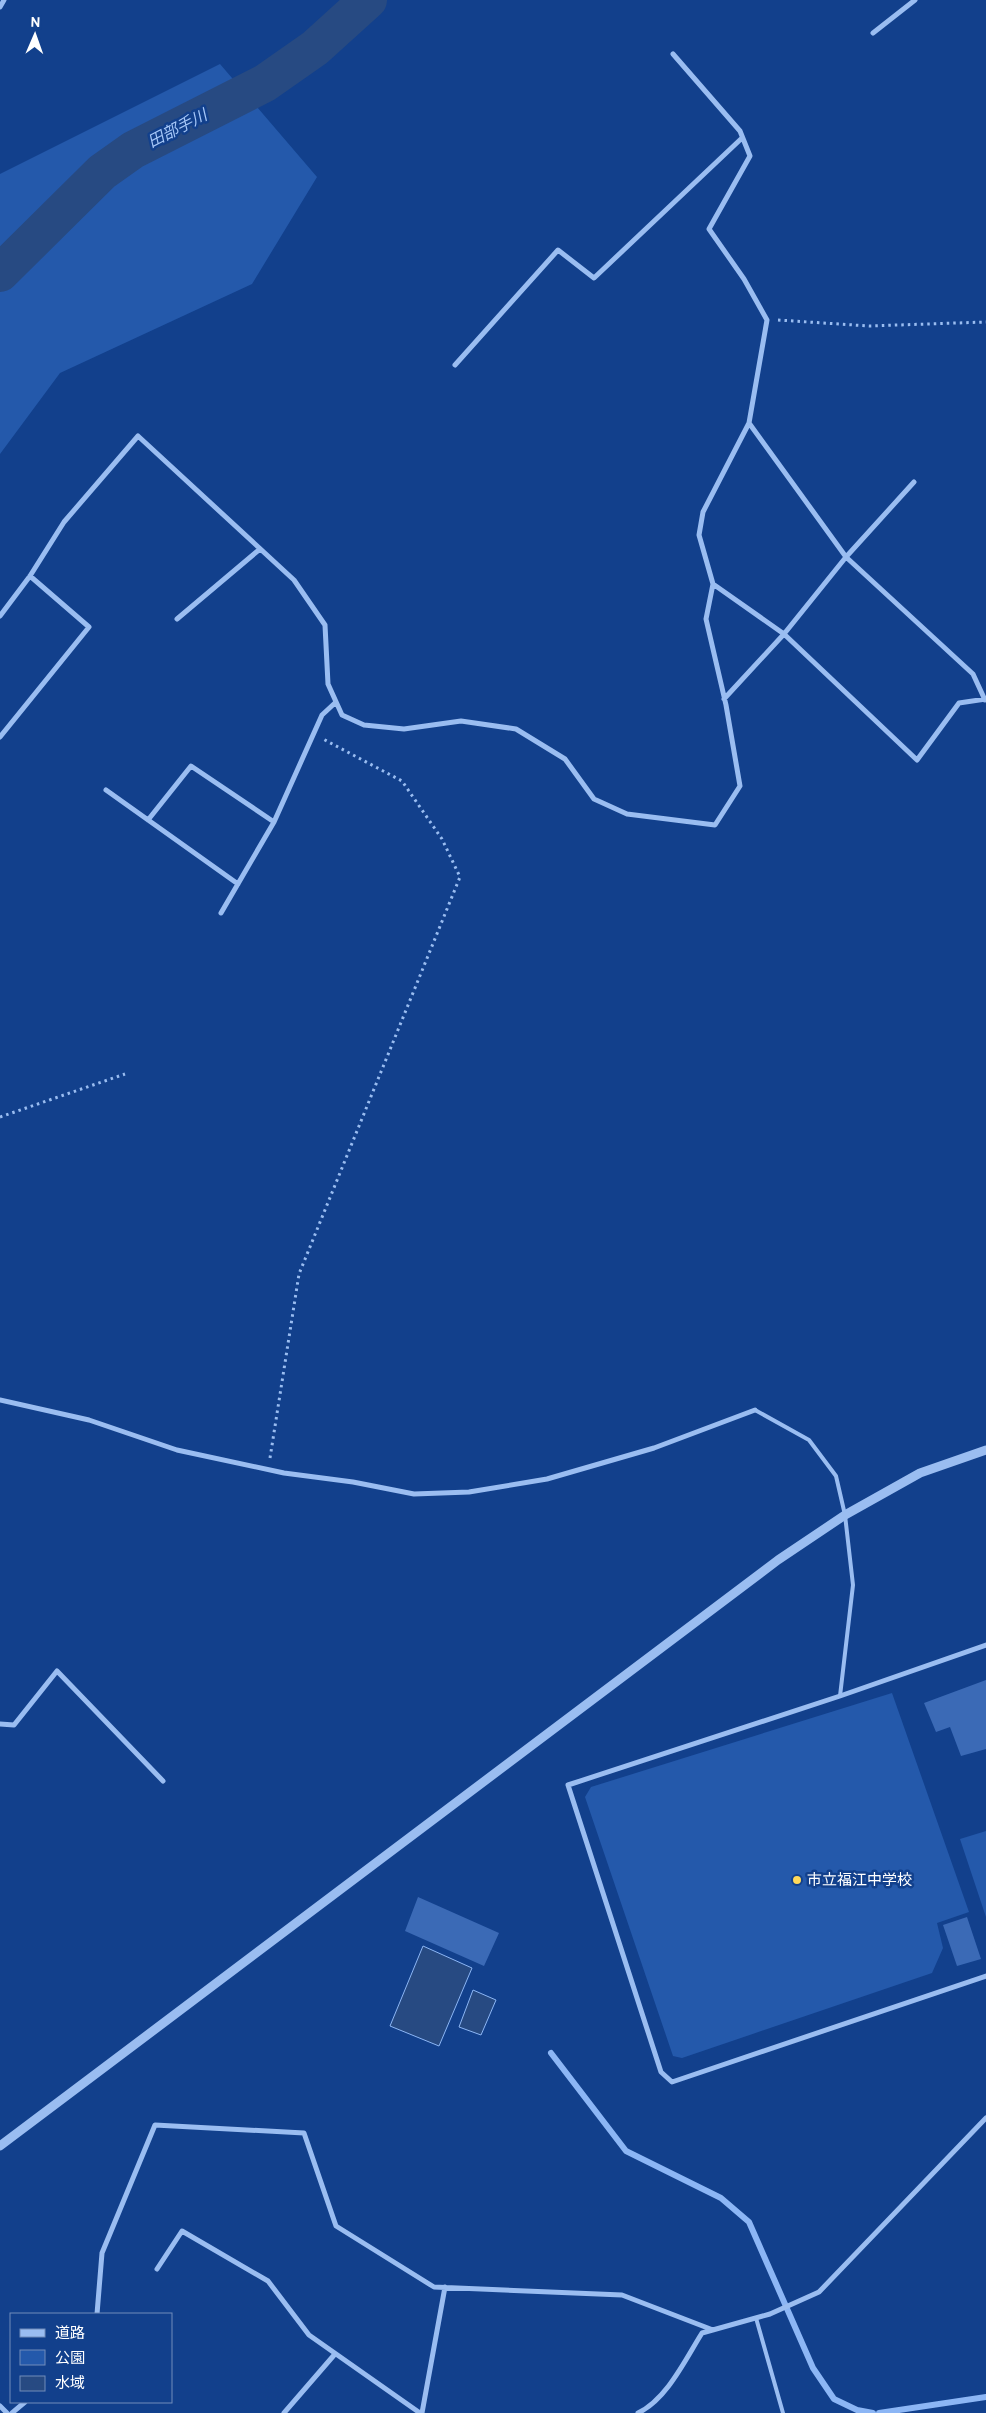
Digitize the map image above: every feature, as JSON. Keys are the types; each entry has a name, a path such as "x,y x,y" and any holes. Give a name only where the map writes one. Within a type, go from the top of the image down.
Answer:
{"street":[{"path":"0,7 4,0"},
{"path":"873,33 916,0"},
{"path":"0,616 30,576 64,522 138,436 294,580 325,624 328,684 342,715 364,725 404,729 461,721 516,729 565,759 594,800 627,814 715,825 740,786 724,699 706,619 713,584 698,535 703,512 749,423 767,320 744,279 709,229 750,156 740,131 672,54"},
{"path":"455,365 558,250 594,278 742,138"},
{"path":"713,584 784,634 917,760 959,704 986,700 973,674 846,557 749,423"},
{"path":"724,699 784,634 846,557 914,482"},
{"path":"177,619 260,549"},
{"path":"0,737 89,627 30,576"},
{"path":"221,913 274,822 322,715 336,702"},
{"path":"148,820 191,766 274,822"},
{"path":"106,790 238,884"},
{"path":"0,1400 89,1420 177,1450 268,1470 353,1482 414,1494 469,1492 547,1479 654,1448 755,1410"},
{"path":"0,2146 778,1560 844,1515 920,1473 986,1450"},
{"path":"986,1645 840,1696 568,1785 662,2072 672,2082 986,1976"},
{"path":"0,1724 14,1725 57,1671 163,1781"},
{"path":"638,2413 650,2408 669,2384 702,2333 756,2318 818,2292 986,2118"},
{"path":"97,2313 102,2253 155,2125 304,2133 336,2226 434,2286 622,2296 713,2330"},
{"path":"158,2269 182,2230 268,2281 309,2335 421,2413 445,2287"},
{"path":"284,2413 335,2354"},
{"path":"12,2413 24,2403"},
{"path":"0,2406 7,2413"}],"lane":[{"path":"755,1410 809,1440 836,1476 844,1515 853,1586 840,1696"},
{"path":"756,2318 784,2413"}],"path":[{"path":"767,320 869,326 986,322"},
{"path":"268,1470 299,1274 460,877 442,839 402,781 314,734"},
{"path":"0,1117 125,1074"}],"green space":[{"path":"220,64 317,177 252,284 60,373 0,454 0,174"},
{"name":"市立福江中学校","path":"892,1693 969,1912 937,1923 943,1948 932,1973 682,2058 673,2056 585,1797 591,1787"},
{"path":"986,1831 986,1917 960,1839"}],"water":[{"path":"423,1946 472,1968 439,2046 390,2026"},
{"path":"473,1990 496,2000 481,2035 459,2027"}],"building":[{"path":"986,1680 986,1749 961,1756 950,1727 936,1732 924,1703"},
{"path":"418,1897 499,1933 484,1966 405,1931"},
{"path":"967,1917 981,1959 957,1966 943,1925"}],"waterway":[{"name":"田部手川","path":"0,273 102,172 133,150 265,83 315,48 368,0"},
{"path":"551,2053 626,2151 721,2198 749,2222 813,2368 834,2399 857,2410 873,2413"},
{"path":"879,2413 986,2397"}],"place":[{"name":"市立福江中学校","path":"797,1880"}]}
